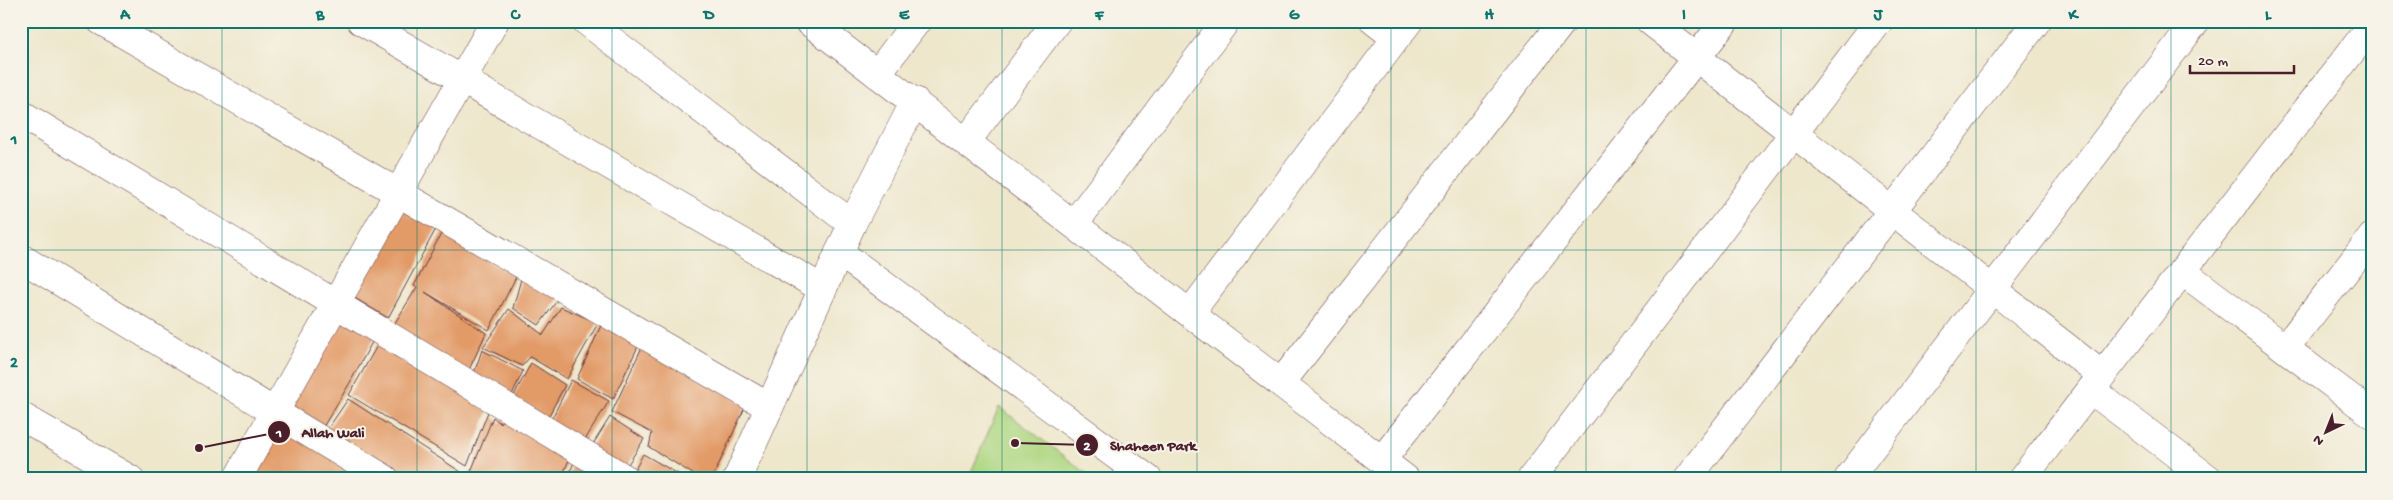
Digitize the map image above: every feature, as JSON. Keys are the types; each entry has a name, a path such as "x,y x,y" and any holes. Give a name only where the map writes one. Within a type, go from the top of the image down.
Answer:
{"street":[{"path":"101,21 769,408"},
{"path":"361,21 822,289"},
{"path":"237,479 495,21"},
{"path":"586,21 852,224"},
{"path":"808,21 915,101 1406,479"},
{"path":"877,74 917,21"},
{"path":"966,142 1057,21"},
{"path":"1074,224 1226,21"},
{"path":"1190,313 1403,30 1374,21"},
{"path":"1281,383 1563,21"},
{"path":"1650,21 1993,290 2209,479"},
{"path":"1382,460 1725,21"},
{"path":"1530,479 1879,21"},
{"path":"1687,479 1891,210 2038,21"},
{"path":"1848,479 2196,21"},
{"path":"2022,479 2372,25"},
{"path":"737,479 852,224 915,101"},
{"path":"21,114 626,479"},
{"path":"2285,348 2372,237"},
{"path":"839,252 1148,479"},
{"path":"21,258 385,479"},
{"path":"2182,271 2372,414"},
{"path":"21,416 130,479"}],"green space":[{"path":"999,407 1094,479 968,479"}],"building":[{"path":"399,202 437,227 388,318 348,294"},
{"path":"442,232 516,277 489,330 425,292 486,333 468,372 390,331 417,287 414,286"},
{"path":"521,279 559,298 539,325 513,308"},
{"path":"561,307 598,323 567,379 530,357 522,366 483,347 509,309 543,335"},
{"path":"336,312 376,335 323,427 283,409"},
{"path":"603,321 641,340 613,399 577,379"},
{"path":"382,337 488,412 467,466 349,395"},
{"path":"642,347 746,405 712,479 701,479 649,447 652,433 612,412"},
{"path":"482,350 523,371 504,412 468,391"},
{"path":"531,363 565,385 547,419 510,403"},
{"path":"571,380 609,401 583,443 549,424"},
{"path":"348,399 461,472 463,479 404,479 327,430"},
{"path":"508,413 571,455 561,479 468,479 493,417 500,423"},
{"path":"610,417 644,439 625,469 590,449"},
{"path":"275,422 350,466 344,479 267,479 248,468"},
{"path":"643,454 687,479 643,479 634,472"},
{"path":"577,455 609,479 567,479"}],"place":[{"name":"Shaheen Park","path":"1015,443"},
{"name":"Allah Wali","path":"199,448"}]}
